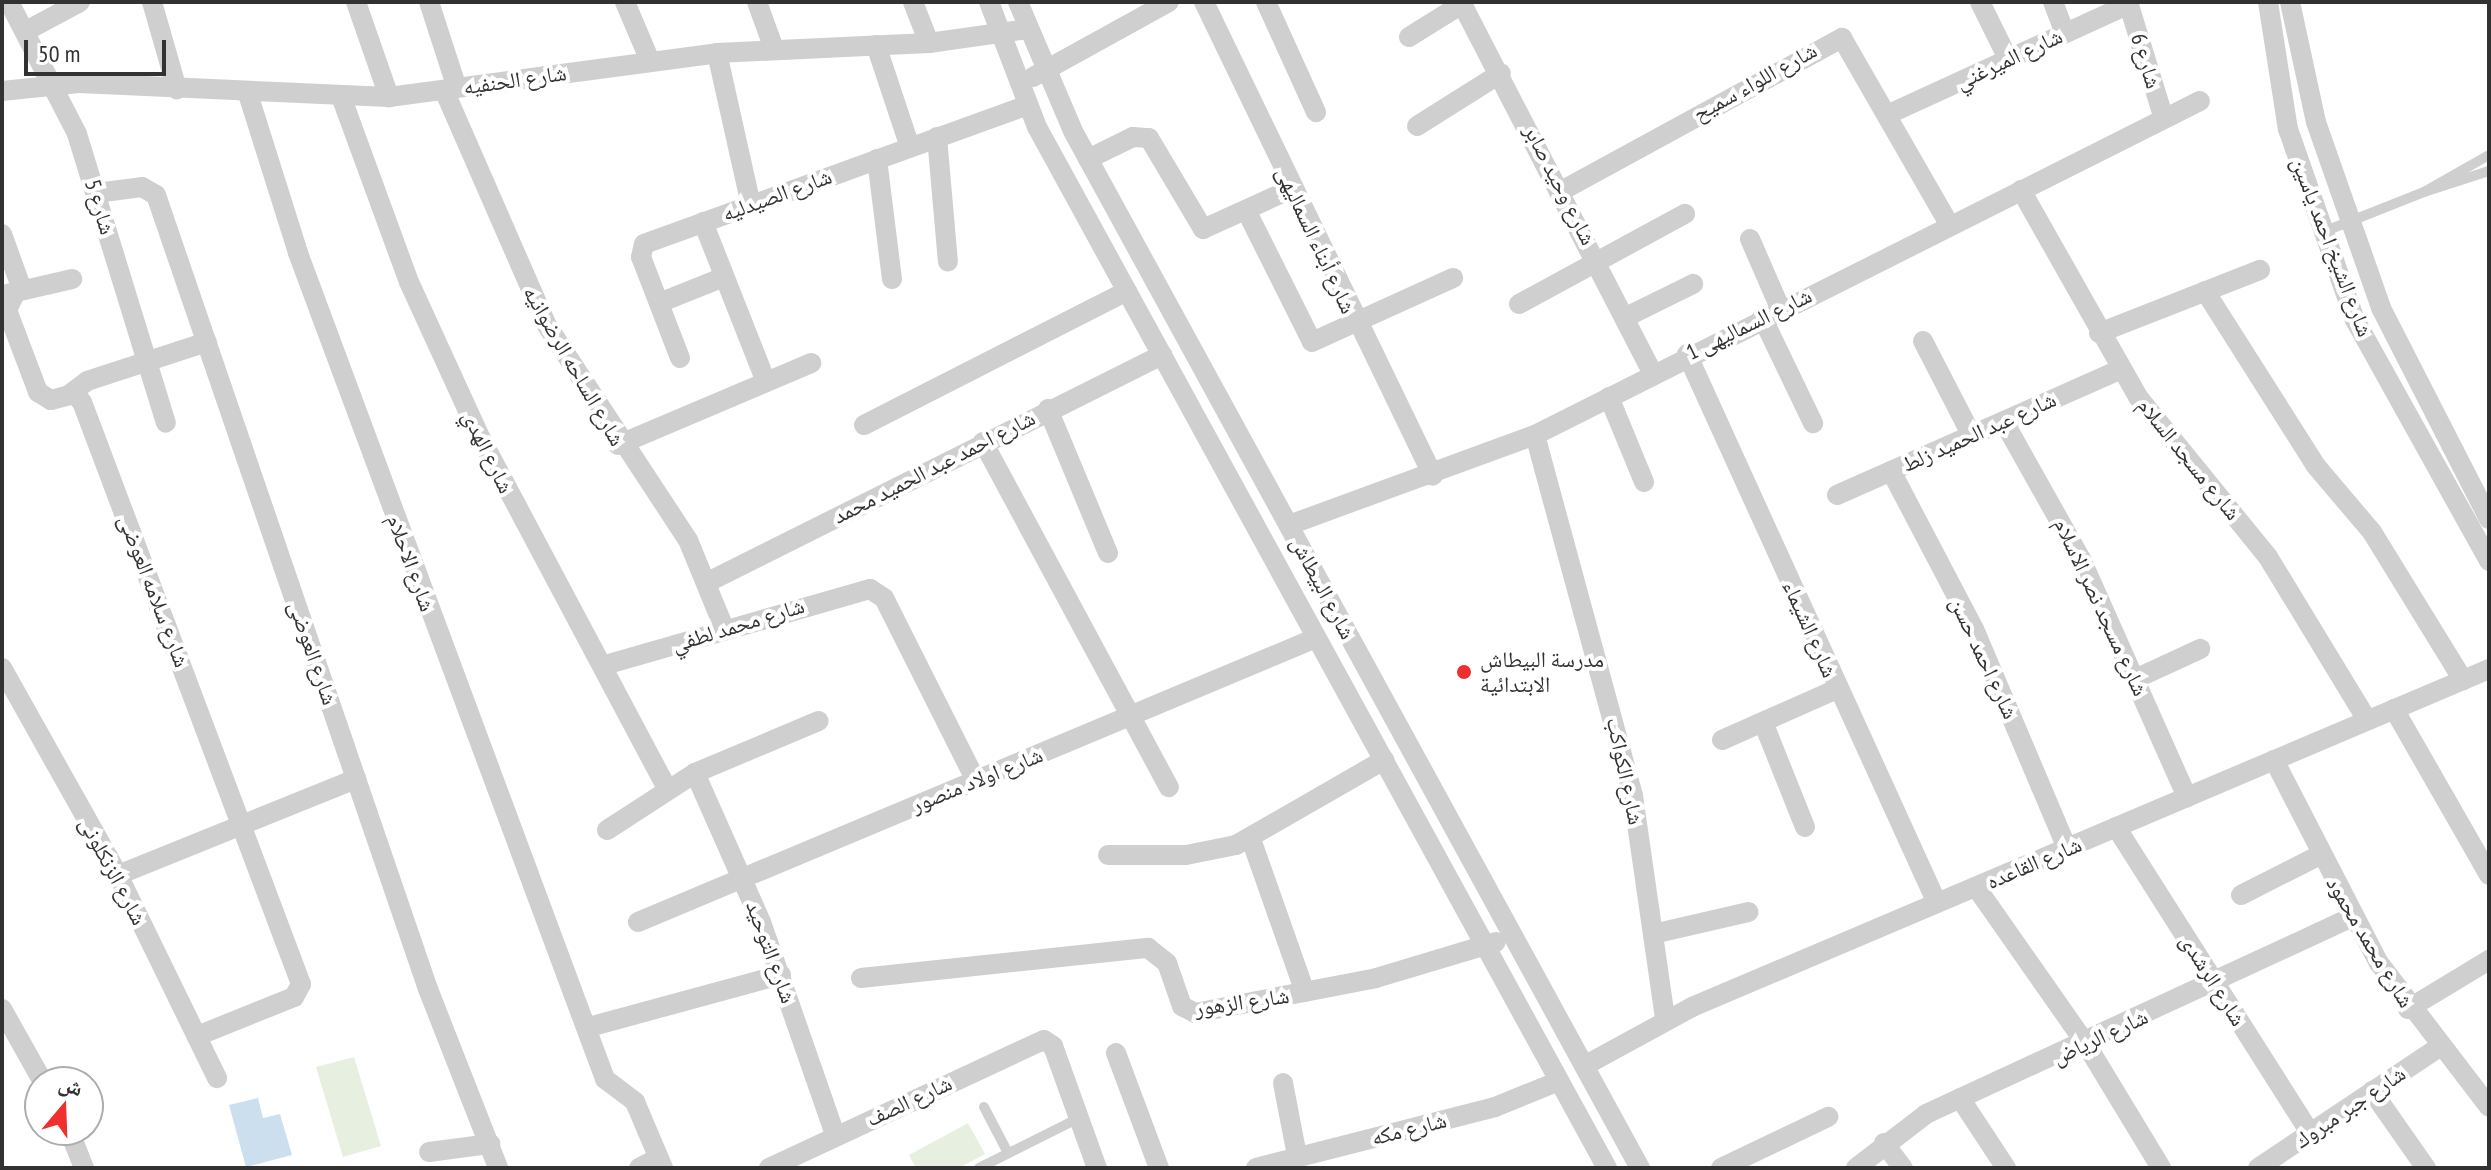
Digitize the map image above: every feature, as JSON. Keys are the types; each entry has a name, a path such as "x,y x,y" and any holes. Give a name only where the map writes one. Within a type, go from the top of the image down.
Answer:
{"street":[{"name":"شارع 5","path":"9,2 55,84 96,193 166,423"},
{"path":"26,31 80,2"},
{"path":"152,2 177,89"},
{"path":"356,2 389,97"},
{"name":"شارع الساحه الرضوانيه","path":"429,2 450,89 516,264 618,445 708,582 725,630"},
{"path":"625,2 650,61"},
{"path":"757,2 774,49"},
{"path":"913,2 929,43"},
{"name":"شارع البيطاش","path":"989,2 1027,105 1607,1168"},
{"name":"شارع البيطاش","path":"1018,2 1044,71 1088,159 1640,1168"},
{"path":"1018,84 1169,2"},
{"name":"شارع أبناء السماليهى","path":"1204,2 1357,326 1433,476"},
{"path":"1266,2 1316,112"},
{"path":"1980,2 2008,59"},
{"path":"2053,2 2065,33"},
{"name":"شارع الشيخ احمد ياسين","path":"2268,2 2277,83 2323,232 2355,320 2489,561"},
{"name":"شارع الشيخ احمد ياسين","path":"2290,2 2316,122 2381,308 2489,519"},
{"path":"1409,37 1461,3"},
{"name":"شارع وحيد صابر","path":"1461,3 1563,190 1652,372"},
{"name":"شارع الميرغني","path":"1889,114 2129,3"},
{"name":"شارع 6","path":"2129,3 2164,119"},
{"name":"شارع الحنفيه","path":"2,91 55,84 342,99 389,97 717,53 929,43 1027,29"},
{"name":"شارع اللواء سميح","path":"1563,190 1831,39 1850,44 1950,226"},
{"path":"876,45 910,147"},
{"path":"717,53 751,205"},
{"path":"1417,126 1501,73"},
{"name":"شارع الاحلام","path":"248,94 439,640 589,1027"},
{"name":"شارع الهدي","path":"342,99 409,282 478,433 605,665 667,789"},
{"name":"شارع السماليهى 1","path":"1289,525 1433,476 1535,435 1687,354 2200,101"},
{"name":"شارع الصيدليه","path":"680,358 642,247 1027,105"},
{"path":"1088,159 1144,136 1197,226 1216,228 1291,189"},
{"path":"937,137 948,262"},
{"path":"877,159 892,279"},
{"name":"شارع العوضى","path":"96,193 142,187 156,195 356,779 498,1168"},
{"name":"شارع مسجد السلام","path":"2021,190 2121,369 2178,453 2268,557 2367,720"},
{"path":"1247,212 1304,337 1321,342 1453,278"},
{"path":"1519,304 1685,214"},
{"path":"703,222 766,382"},
{"path":"2,234 20,284 8,294 7,310 38,392 51,400 147,361 207,342"},
{"path":"1750,239 1771,313 1813,423"},
{"path":"2099,333 2260,270"},
{"path":"659,303 724,277"},
{"path":"8,294 72,279"},
{"path":"1626,317 1693,284"},
{"path":"864,425 1127,291"},
{"path":"2205,291 2316,466 2378,542 2463,680"},
{"path":"1923,341 1972,436"},
{"name":"شارع الشيماء","path":"1687,354 1937,903"},
{"name":"شارع احمد عبد الحميد محمد","path":"708,582 1048,409 1162,355"},
{"path":"618,445 811,363"},
{"path":"1173,375 1200,363"},
{"name":"شارع عبد الحميد زلط","path":"1837,495 2121,369"},
{"name":"شارع سلامه العوضى","path":"70,394 82,402 244,824 301,991 197,1036"},
{"path":"1609,397 1644,482"},
{"path":"1048,409 1108,553"},
{"name":"شارع مسجد نصر الاسلام","path":"2004,422 2081,559 2187,797"},
{"name":"شارع الكواكب","path":"1535,435 1626,763 1665,1019"},
{"path":"983,442 1128,720 1169,787"},
{"name":"شارع احمد حسن","path":"1891,471 1974,629 2067,848"},
{"name":"شارع محمد لطفي","path":"605,665 870,589 884,598 975,779"},
{"name":"شارع اولاد منصور","path":"638,922 975,779 1128,720 1316,638"},
{"path":"2135,679 2200,649"},
{"name":"شارع الزنكلونى","path":"2,668 118,875 217,1078"},
{"name":"شارع القاعده","path":"1584,1066 1665,1019 2489,669"},
{"path":"1722,740 1837,689"},
{"path":"2394,709 2489,875"},
{"path":"607,830 695,773 819,721"},
{"path":"1763,722 1805,827"},
{"path":"1108,855 1205,853 1251,839 1384,760"},
{"name":"شارع محمد محمود","path":"2274,760 2351,918 2408,1009 2465,1068 2489,1107"},
{"name":"شارع التوحيد","path":"695,773 743,877 781,975 835,1135"},
{"path":"118,875 356,779"},
{"name":"شارع الرشدى","path":"2116,827 2310,1133"},
{"path":"1251,839 1305,992"},
{"path":"2241,895 2320,855"},
{"path":"1976,887 2086,1044 2161,1168"},
{"path":"1653,934 1748,912"},
{"name":"شارع الرياض","path":"1856,1168 1884,1143 1960,1098 2086,1044 2351,918"},
{"name":"شارع الزهور","path":"861,978 1148,948 1167,963 1182,1006 1191,1013 1305,992 1484,946 1511,936"},
{"path":"2408,1009 2489,960"},
{"path":"639,1168 661,1163 635,1102 609,1086 589,1027 781,975"},
{"path":"2,1009 34,1066"},
{"name":"شارع الصف","path":"769,1168 796,1162 835,1135 1041,1040 1050,1043 1079,1118"},
{"name":"شارع جبر مبروك","path":"2266,1166 2441,1046"},
{"path":"1116,1053 1159,1168"},
{"name":"شارع مكه","path":"1256,1168 1495,1107 1559,1081"},
{"path":"1283,1083 1297,1156"},
{"path":"2372,1091 2426,1168"},
{"path":"1960,1098 2006,1168"},
{"path":"1721,1168 1828,1117"},
{"path":"1079,1118 1097,1168"},
{"path":"1884,1143 1903,1168"},
{"path":"429,1152 490,1144"},
{"path":"75,1146 84,1168"}],"lane":[{"path":"2424,192 2489,155"},
{"path":"2323,232 2424,192 2489,171"},
{"path":"984,1107 1008,1153"},
{"path":"979,1168 1079,1118"}],"green space":[{"path":"354,1057 381,1146 343,1157 316,1067"},
{"path":"968,1123 985,1154 959,1168 916,1168 909,1155"}],"water":[{"path":"258,1098 263,1118 280,1114 292,1155 246,1167 229,1105"}],"place":[{"name":"مدرسة البيطاش الابتدائية","path":"1464,672"}]}
